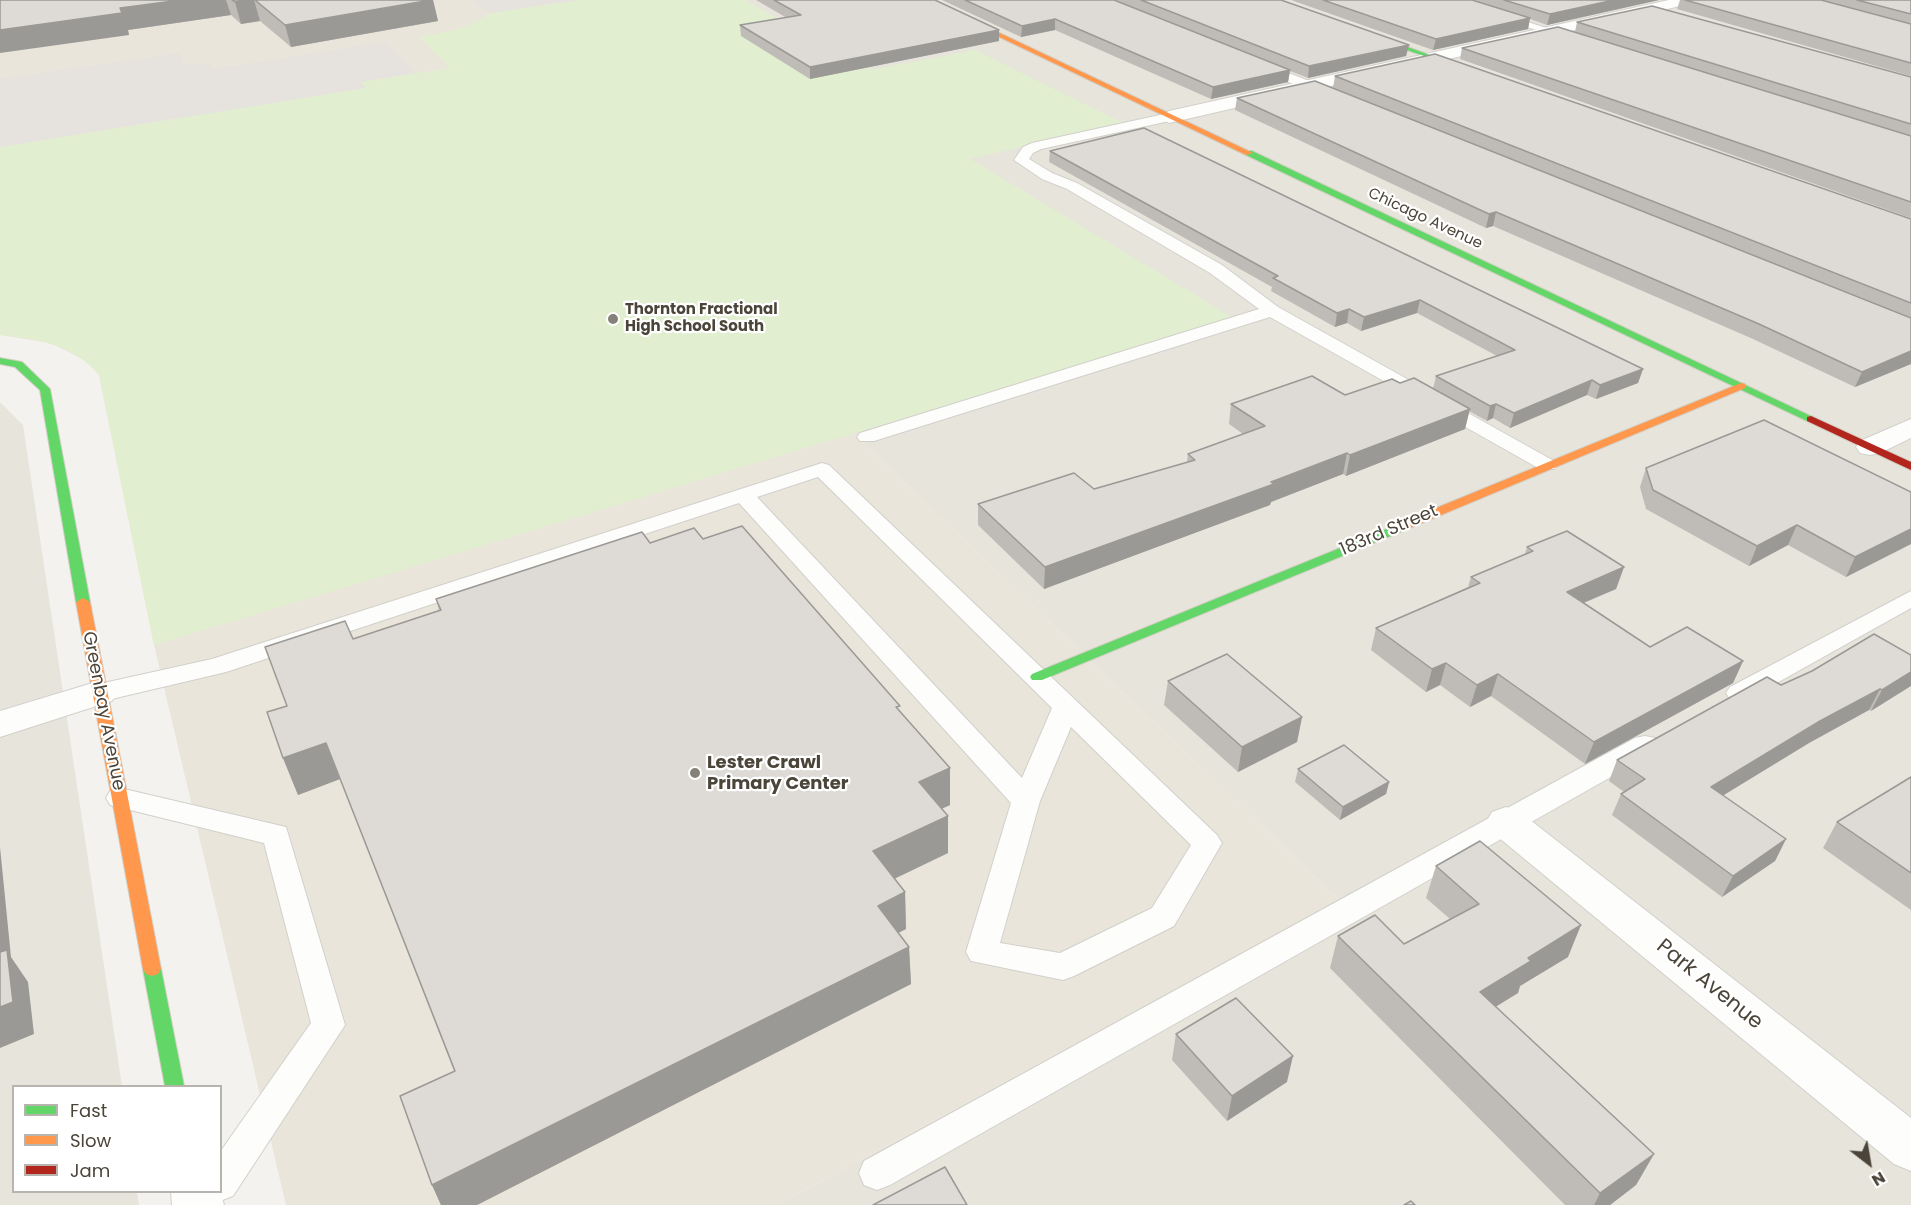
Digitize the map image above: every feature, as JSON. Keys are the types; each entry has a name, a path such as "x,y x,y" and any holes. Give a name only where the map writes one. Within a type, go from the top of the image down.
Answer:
{"street":[{"name":"Chicago Avenue","path":"925,0 1911,466"},
{"path":"1619,0 1684,18"},
{"path":"1169,117 1689,0"},
{"path":"1357,31 1476,73"},
{"name":"Greenbay Avenue","path":"0,361 18,364 45,389 99,693 175,1085"},
{"name":"183rd Street","path":"1037,677 1740,386"},
{"path":"1870,447 1911,427"},
{"path":"0,724 99,693"},
{"name":"Park Avenue","path":"1506,822 1911,1148"}],"lane":[{"path":"1449,0 1583,42"},
{"path":"1242,58 1341,99"},
{"path":"1169,117 1037,146 1028,150 1021,160 1047,176 1072,186 1216,269 1272,311 1547,465"},
{"path":"867,437 1272,311"},
{"path":"99,693 218,666 822,469 1067,705 1207,843 1163,917 1063,967 982,952 1026,801 1067,705"},
{"path":"743,495 1026,801"},
{"path":"1714,707 1911,598"},
{"path":"877,1173 1672,730"},
{"path":"120,798 276,835 328,1025 222,1181"}],"shaded area":[{"path":"0,0 744,0 871,70 975,50 970,158 1230,316 1222,322 853,433 1340,901 777,1205 286,1205 154,645 99,375 87,361 50,343 0,335"},
{"path":"472,0 578,0 490,13"},
{"path":"744,0 1911,0 1911,1205 777,1205 1340,901 853,433 1222,322 1229,317 969,158 1122,124 975,51 871,70"},
{"path":"385,42 416,73 361,82 365,88 0,147 0,79 179,53 185,65 210,64 213,69"},
{"path":"0,402 23,425 122,1085 12,1085 12,1193 137,1193 139,1205 0,1205"}],"green space":[{"name":"Thornton Fractional High School South","path":"578,0 744,0 871,70 975,50 1123,123 970,159 1230,316 1222,322 154,645 99,375 67,350 28,339 0,335 0,147 364,88 361,82 450,68 419,37 474,23 490,13"}],"building":[{"path":"0,0 181,0 120,8 122,13 0,30"},
{"path":"255,0 431,0 285,25"},
{"path":"774,0 935,0 999,30 810,67 740,25 801,15"},
{"path":"965,0 1114,0 1290,70 1213,87 1055,19 1022,26"},
{"path":"1141,0 1281,0 1409,45 1309,66"},
{"path":"1323,0 1472,0 1530,18 1436,39"},
{"path":"1504,0 1614,0 1550,14"},
{"path":"1685,0 1821,0 1911,24 1911,63"},
{"path":"1857,0 1911,0 1911,14"},
{"path":"1652,6 1911,77 1911,124 1577,22"},
{"path":"1558,27 1911,136 1911,202 1462,48"},
{"path":"1435,54 1911,219 1911,303 1335,76"},
{"path":"1315,81 1911,318 1911,351 1862,372 1759,324 1496,212 1489,214 1237,98"},
{"path":"1144,128 1643,369 1600,385 1592,380 1514,413 1496,404 1490,406 1436,376 1515,350 1420,300 1364,317 1349,309 1337,313 1273,278 1278,276 1050,151"},
{"path":"1312,376 1345,395 1392,379 1400,383 1414,378 1470,409 1350,455 1347,453 1271,482 1274,484 1045,567 978,504 1074,473 1094,489 1195,460 1188,454 1265,426 1231,404"},
{"path":"1764,420 1911,492 1911,529 1855,557 1797,525 1757,546 1653,490 1646,468"},
{"path":"742,526 900,706 896,707 950,768 919,782 948,816 873,851 905,892 878,906 909,947 432,1185 400,1096 455,1071 326,743 283,758 267,712 287,706 265,647 345,621 353,639 441,610 436,599 642,532 650,543 694,528 703,539"},
{"path":"1567,531 1624,567 1567,592 1650,647 1687,627 1743,661 1594,742 1498,674 1477,685 1446,663 1432,669 1376,628 1480,583 1471,577 1533,551 1527,547"},
{"path":"1874,634 1911,655 1911,672 1882,690 1820,721 1711,787 1786,839 1733,876 1621,794 1645,779 1617,760 1767,677 1781,685 1812,671"},
{"path":"1227,654 1302,717 1242,747 1168,681"},
{"path":"1344,745 1389,782 1343,807 1298,769"},
{"path":"1911,777 1911,873 1837,822"},
{"path":"1480,841 1581,925 1528,958 1531,961 1480,992 1654,1154 1600,1193 1338,936 1375,915 1404,944 1479,904 1436,866"},
{"path":"7,950 13,1002 0,1007 0,952"},
{"path":"1236,998 1293,1056 1232,1096 1176,1034"},
{"path":"945,1167 967,1205 873,1205"}],"traffic: fast":[{"path":"1367,34 1468,70"},
{"path":"1249,153 1811,419"},
{"path":"0,361 18,364 45,389 83,602"},
{"path":"1037,677 1406,525"},
{"path":"152,969 175,1085"}],"traffic: slow":[{"path":"925,0 1249,153"},
{"path":"1406,525 1741,386"},
{"path":"83,602 152,969"}],"traffic: jam":[{"path":"1811,419 1911,466"}],"place":[{"name":"Thornton Fractional High School South","path":"613,319"},
{"name":"Lester Crawl Primary Center","path":"695,773"}]}
